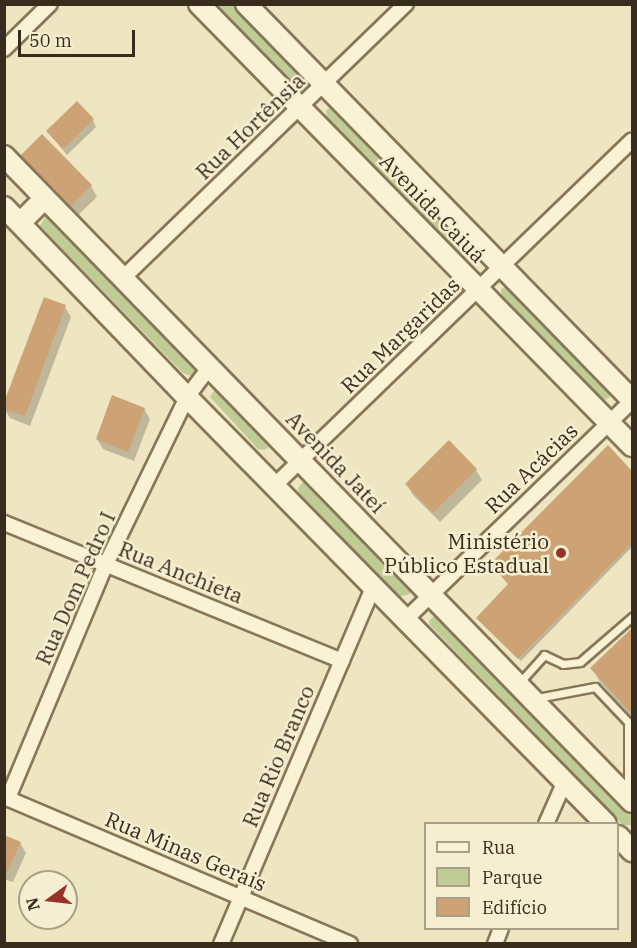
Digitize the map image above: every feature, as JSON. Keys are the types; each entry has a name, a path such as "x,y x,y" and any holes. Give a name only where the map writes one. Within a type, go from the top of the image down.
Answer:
{"street":[{"path":"4,49 50,4"},
{"name":"Avenida Caiuá","path":"199,4 633,446"},
{"name":"Avenida Caiuá","path":"246,4 633,400"},
{"name":"Rua Hortênsia","path":"123,278 406,4"},
{"name":"Rua Margaridas","path":"275,485 633,140"},
{"name":"Avenida Jateí","path":"4,156 631,800"},
{"path":"20,223 45,198"},
{"path":"4,207 604,822"},
{"name":"Rua Dom Pedro I","path":"6,797 106,564 187,397 210,367"},
{"name":"Rua Acácias","path":"406,619 633,400"},
{"name":"Rua Anchieta","path":"4,523 342,661"},
{"name":"Rua Rio Branco","path":"221,944 374,586"},
{"path":"547,822 565,781"},
{"name":"Rua Minas Gerais","path":"6,797 351,944"}],"lane":[{"path":"518,684 544,655 563,664 580,662 633,617"},
{"path":"532,699 595,687 628,722 631,800"}],"green space":[{"path":"214,5 236,5 311,80 309,89 303,93 298,91"},
{"path":"334,107 472,247 472,254 467,258 461,258 327,118 326,111"},
{"path":"50,216 197,366 197,373 191,376 183,373 40,226 45,217"},
{"path":"507,286 611,390 609,398 598,400 501,299 501,289"},
{"path":"215,389 220,390 269,441 269,447 264,450 258,449 210,397"},
{"path":"304,481 410,587 410,594 399,597 299,493 298,488"},
{"path":"436,614 632,813 632,825 623,825 430,625 429,621"}],"building":[{"path":"77,101 94,119 63,149 46,131"},
{"path":"42,134 92,185 68,209 18,158"},
{"path":"44,297 66,305 25,416 4,409 4,402"},
{"path":"112,395 145,408 128,452 96,439"},
{"path":"449,440 477,469 433,513 405,484"},
{"name":"Ministério Público Estadual","path":"608,445 632,471 632,543 518,659 476,618 508,584 490,564"},
{"path":"632,628 632,714 590,668"},
{"path":"4,835 21,842 7,873 4,872"}],"place":[{"name":"Ministério Público Estadual","path":"561,553"}]}
